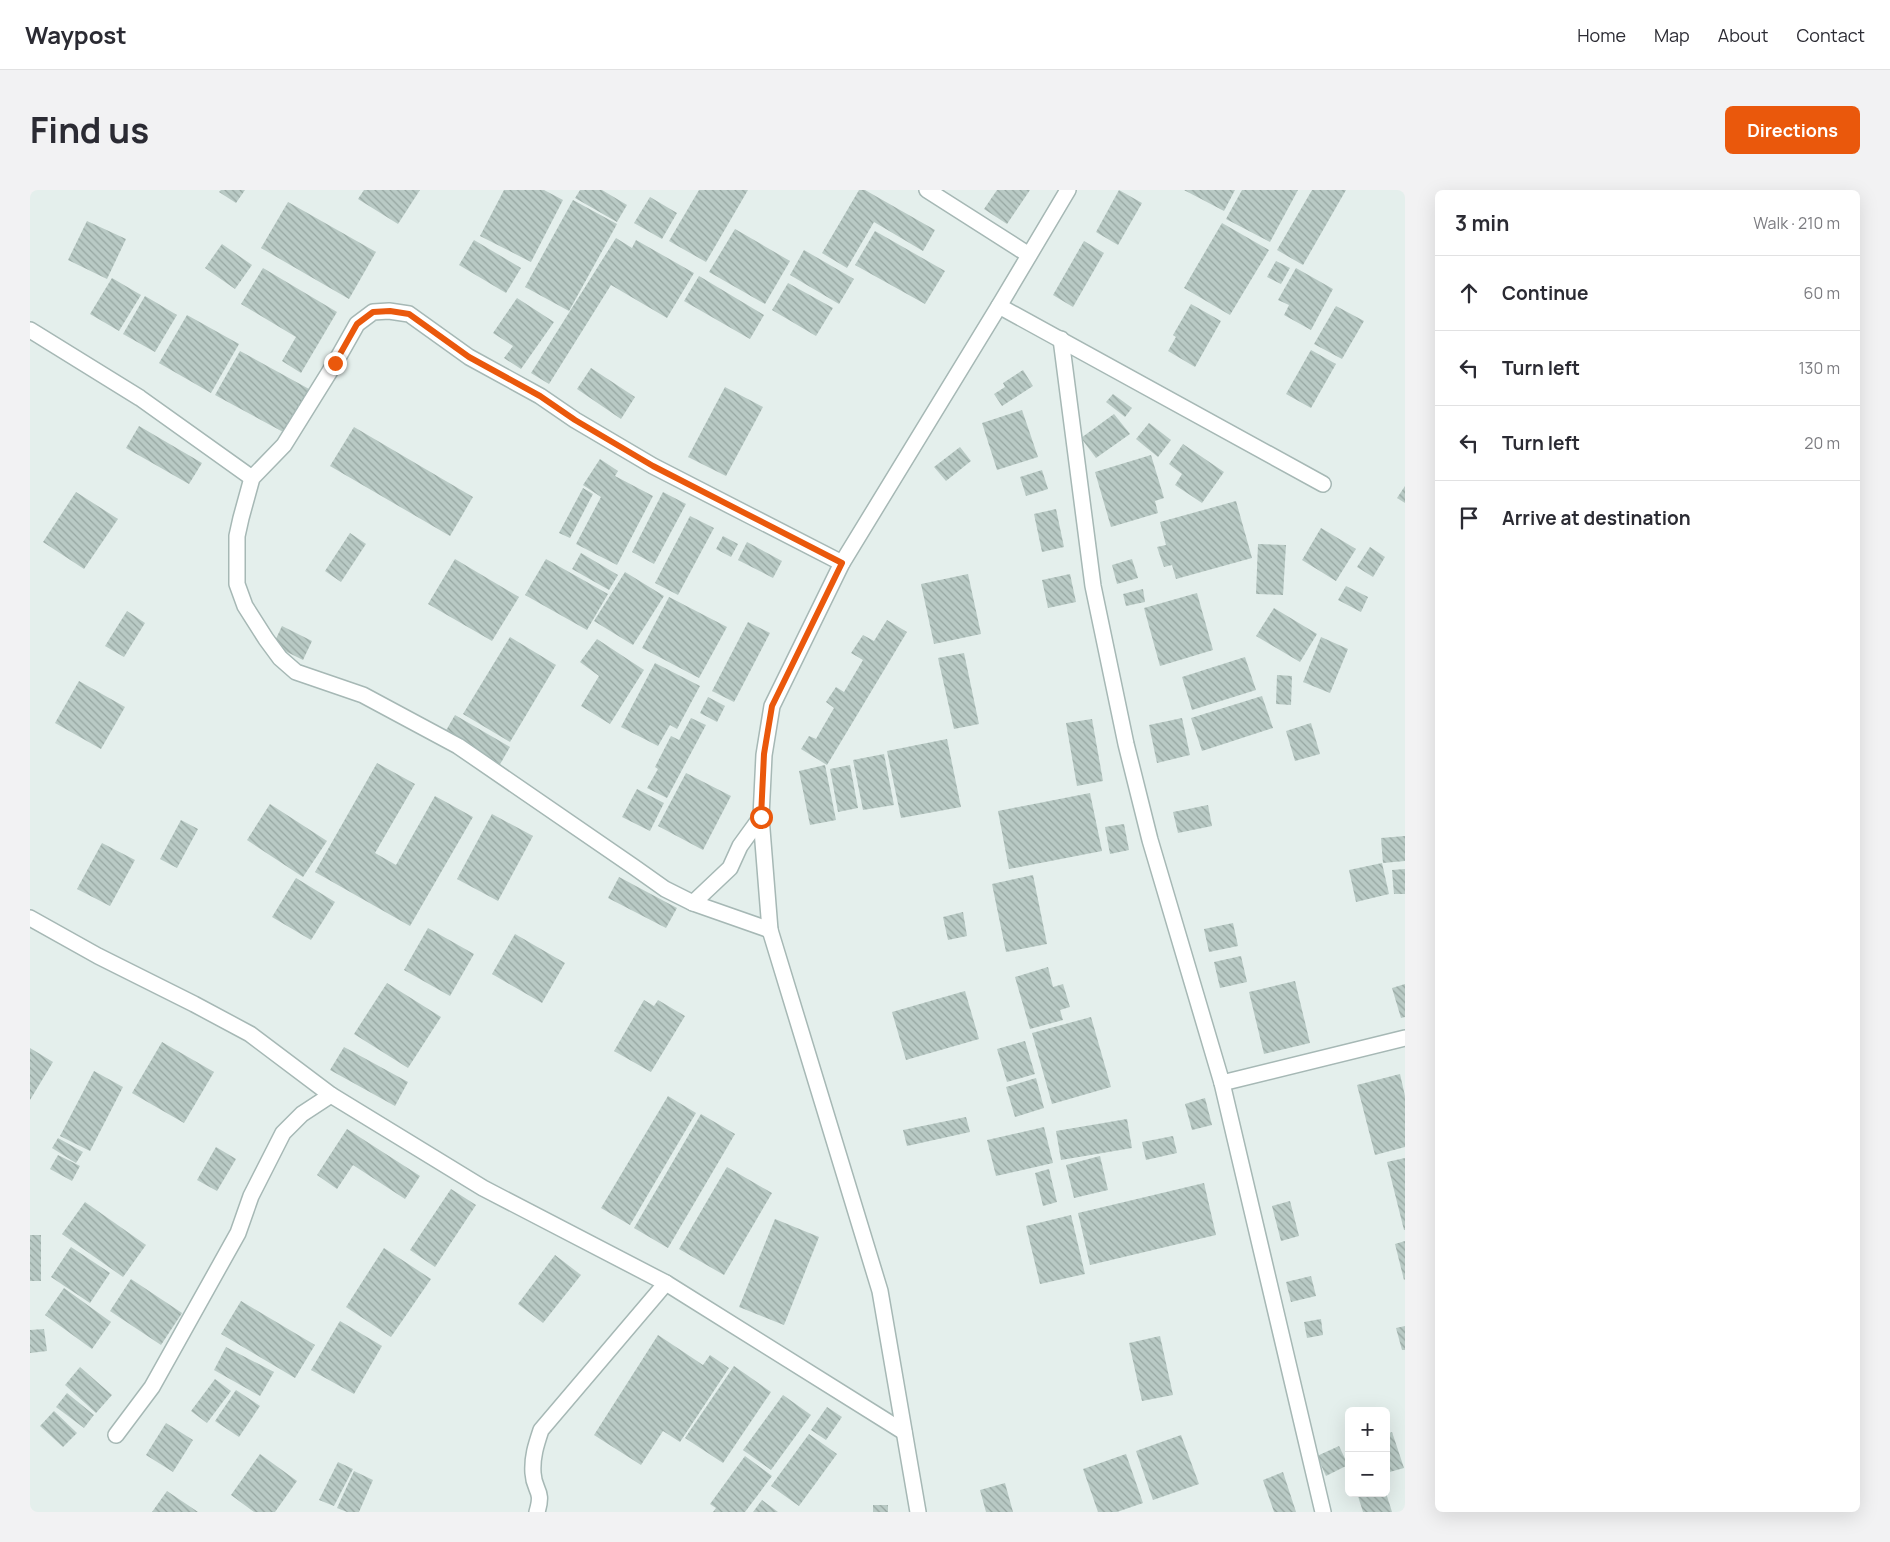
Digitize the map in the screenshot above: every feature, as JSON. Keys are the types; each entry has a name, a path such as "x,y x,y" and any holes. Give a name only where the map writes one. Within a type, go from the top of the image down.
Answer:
{"street":[{"path":"927,190 1029,255"},
{"path":"918,1512 880,1291 770,930 761,817 764,754 772,706 842,563 1000,306 1068,190"},
{"path":"1000,306 1323,484"},
{"path":"770,930 693,904 665,889 458,746 363,695 296,672 280,658 245,606 237,584 237,536 252,478 284,445 357,324 373,312 390,311 409,314 469,357 540,396 575,420 646,462 842,563"},
{"path":"30,330 140,398 252,478"},
{"path":"1061,339 1093,586 1126,744 1150,840 1222,1083 1323,1512"},
{"path":"693,904 730,868 740,846 761,817"},
{"path":"30,918 98,956 250,1034 331,1094 483,1188 666,1283 904,1432"},
{"path":"1222,1083 1405,1038"},
{"path":"116,1435 157,1379 238,1233 251,1196 283,1133 302,1114 331,1094"},
{"path":"537,1512 541,1498 533,1476 533,1452 541,1430 666,1283"}],"building":[{"path":"221,190 245,190 236,203 219,192"},
{"path":"364,190 420,190 398,224 358,199"},
{"path":"504,190 544,190 563,200 531,262 480,236"},
{"path":"580,190 602,190 627,205 617,222 575,198"},
{"path":"699,190 748,190 706,262 669,241"},
{"path":"859,190 865,190 935,230 923,251 874,222 847,268 822,253"},
{"path":"997,190 1030,190 1007,224 984,209"},
{"path":"1119,190 1142,203 1118,245 1096,232"},
{"path":"1184,190 1235,190 1224,211"},
{"path":"1242,190 1298,190 1270,242 1226,219"},
{"path":"1312,190 1346,190 1303,265 1277,250"},
{"path":"650,197 677,213 662,239 634,223"},
{"path":"573,200 617,224 569,311 525,287"},
{"path":"288,202 376,252 349,299 261,248"},
{"path":"87,221 126,239 107,279 68,260"},
{"path":"1222,223 1269,250 1230,315 1184,288"},
{"path":"735,229 790,261 765,304 709,272"},
{"path":"875,231 945,271 925,304 855,265"},
{"path":"616,238 632,248 636,240 694,273 667,318 611,285 549,384 531,373"},
{"path":"474,240 521,268 506,293 459,265"},
{"path":"1084,241 1104,253 1073,307 1053,295"},
{"path":"222,244 252,265 235,289 205,268"},
{"path":"804,250 854,279 839,304 790,275"},
{"path":"1276,261 1290,268 1281,284 1267,277"},
{"path":"263,268 337,312 301,373 282,361 296,337 241,304"},
{"path":"1296,268 1333,289 1311,330 1284,315 1289,305 1278,300"},
{"path":"699,276 764,315 750,339 684,301"},
{"path":"112,278 141,295 119,331 90,314"},
{"path":"788,283 833,308 816,336 772,310"},
{"path":"145,296 177,315 155,352 123,334"},
{"path":"517,298 554,322 521,369 504,358 513,346 493,333"},
{"path":"1191,304 1221,321 1195,367 1168,351 1176,337 1173,335"},
{"path":"1336,306 1364,321 1342,359 1314,344"},
{"path":"187,315 239,344 211,393 159,363"},
{"path":"1311,350 1336,364 1311,408 1286,394"},
{"path":"240,351 309,389 285,433 215,395"},
{"path":"591,368 635,397 621,419 577,389"},
{"path":"1023,370 1033,386 1002,406 994,394 1005,387 1003,383"},
{"path":"725,387 763,407 726,476 688,457"},
{"path":"1113,394 1132,408 1125,417 1106,402"},
{"path":"1022,410 1038,457 997,470 982,423"},
{"path":"1114,414 1130,434 1096,458 1081,438"},
{"path":"1149,423 1171,440 1158,457 1136,439"},
{"path":"139,426 202,463 189,484 126,448"},
{"path":"354,427 473,497 450,536 330,466"},
{"path":"1183,444 1224,472 1202,503 1175,485 1182,474 1169,464"},
{"path":"960,447 971,461 946,481 934,467"},
{"path":"1151,455 1164,498 1155,501 1158,513 1111,527 1095,472"},
{"path":"600,459 618,471 615,476 653,496 617,565 576,544 601,497 583,485"},
{"path":"1042,470 1048,489 1026,496 1020,477"},
{"path":"1405,486 1405,503 1397,498"},
{"path":"583,488 593,494 570,538 559,533"},
{"path":"76,492 118,519 84,569 43,542"},
{"path":"663,492 686,504 654,564 632,552"},
{"path":"1236,501 1252,558 1176,579 1172,565 1164,567 1157,547 1166,545 1160,522"},
{"path":"1056,509 1064,547 1042,552 1034,514"},
{"path":"690,516 714,528 678,595 655,583"},
{"path":"1321,528 1356,549 1336,581 1302,560"},
{"path":"350,533 366,544 341,582 325,571"},
{"path":"723,536 738,544 731,557 716,549"},
{"path":"747,542 782,561 773,578 738,560"},
{"path":"1258,544 1286,545 1283,595 1256,594"},
{"path":"1370,547 1385,557 1373,577 1357,567"},
{"path":"581,553 618,575 609,590 572,569"},
{"path":"455,559 519,597 492,641 428,604"},
{"path":"546,559 608,594 587,630 525,595"},
{"path":"1132,559 1138,578 1117,584 1112,565"},
{"path":"625,572 664,596 633,645 594,621"},
{"path":"968,574 981,634 934,644 921,584"},
{"path":"1070,574 1076,602 1048,608 1042,580"},
{"path":"1346,586 1368,597 1361,612 1338,600"},
{"path":"1143,589 1145,602 1126,606 1123,594"},
{"path":"1197,593 1213,650 1160,666 1144,608"},
{"path":"669,597 727,627 699,678 642,648"},
{"path":"1274,608 1317,634 1300,662 1256,636"},
{"path":"127,611 145,623 124,657 105,646"},
{"path":"887,620 907,632 827,765 801,749 809,736 816,739 834,708 826,702 836,687 844,692 863,660 851,653 863,635 874,641"},
{"path":"748,622 770,633 734,702 712,691"},
{"path":"282,626 312,641 303,660 273,645"},
{"path":"510,637 556,665 510,742 463,714"},
{"path":"1321,637 1348,649 1330,693 1303,682"},
{"path":"597,639 644,670 610,724 581,706 599,676 580,662"},
{"path":"964,653 979,724 954,729 938,658"},
{"path":"1245,657 1256,690 1192,710 1182,677"},
{"path":"655,663 700,686 677,729 670,725 658,746 621,727"},
{"path":"1277,675 1292,676 1291,705 1276,704"},
{"path":"79,681 125,707 101,749 55,723"},
{"path":"1262,696 1273,728 1202,751 1191,718"},
{"path":"708,697 725,706 717,722 700,713"},
{"path":"455,715 510,747 499,766 444,734"},
{"path":"691,718 706,725 667,798 647,788 658,769 655,767 671,736 679,740"},
{"path":"1182,718 1190,755 1157,763 1149,725"},
{"path":"1092,719 1103,781 1077,786 1066,723"},
{"path":"1311,723 1320,754 1295,761 1286,731"},
{"path":"947,739 961,807 901,818 887,751"},
{"path":"884,754 894,805 863,810 853,760"},
{"path":"377,763 415,784 375,853 396,865 435,796 473,817 410,926 315,872"},
{"path":"825,765 836,820 810,825 799,771"},
{"path":"850,765 858,808 838,812 830,769"},
{"path":"686,773 731,796 703,850 658,826"},
{"path":"637,789 664,803 650,831 622,817"},
{"path":"1090,793 1102,851 1009,869 998,811"},
{"path":"270,804 327,841 303,877 247,840"},
{"path":"1208,805 1212,826 1178,833 1173,812"},
{"path":"492,814 533,836 498,901 457,879"},
{"path":"181,820 198,829 177,868 160,859"},
{"path":"1124,824 1129,850 1110,854 1105,827"},
{"path":"1405,836 1405,861 1383,863 1381,838"},
{"path":"102,843 135,860 110,906 77,889"},
{"path":"1382,863 1389,894 1356,902 1349,870"},
{"path":"1405,869 1405,894 1394,894 1392,870"},
{"path":"1033,875 1047,944 1006,952 992,884"},
{"path":"619,877 677,908 666,928 608,898"},
{"path":"296,878 335,902 311,940 272,917"},
{"path":"963,912 967,936 948,940 943,917"},
{"path":"1233,923 1238,946 1209,952 1204,929"},
{"path":"428,928 474,954 450,996 404,970"},
{"path":"515,934 565,963 542,1003 492,974"},
{"path":"1241,956 1247,982 1220,988 1214,962"},
{"path":"1048,967 1053,987 1063,984 1070,1007 1060,1010 1063,1020 1030,1029 1015,977"},
{"path":"1295,981 1310,1043 1264,1054 1249,992"},
{"path":"387,983 441,1017 408,1068 354,1034"},
{"path":"1405,984 1405,1017 1401,1018 1392,988"},
{"path":"965,991 979,1039 906,1060 892,1012"},
{"path":"644,1000 654,1006 658,1000 685,1016 651,1072 614,1051"},
{"path":"1091,1017 1111,1087 1052,1104 1032,1033"},
{"path":"1025,1041 1035,1074 1007,1082 997,1049"},
{"path":"162,1042 214,1072 184,1123 132,1093"},
{"path":"344,1047 408,1082 395,1106 330,1070"},
{"path":"30,1048 53,1062 30,1100"},
{"path":"94,1071 123,1087 90,1151 60,1136"},
{"path":"1400,1074 1405,1096 1405,1147 1375,1155 1357,1085"},
{"path":"1036,1078 1044,1108 1015,1117 1006,1087"},
{"path":"668,1096 696,1113 630,1225 601,1208"},
{"path":"1205,1098 1212,1125 1192,1130 1185,1104"},
{"path":"701,1114 735,1134 668,1248 634,1228"},
{"path":"966,1117 970,1132 907,1146 903,1130"},
{"path":"1127,1119 1132,1148 1061,1160 1056,1131"},
{"path":"1044,1127 1053,1163 996,1176 987,1140"},
{"path":"347,1129 420,1176 405,1199 353,1165 337,1189 317,1175"},
{"path":"1173,1136 1177,1153 1146,1160 1142,1142"},
{"path":"58,1138 83,1152 76,1163 52,1148"},
{"path":"216,1147 236,1159 217,1191 197,1180"},
{"path":"58,1155 80,1166 72,1181 50,1169"},
{"path":"1100,1156 1108,1190 1074,1198 1066,1165"},
{"path":"1405,1158 1405,1230 1404,1230 1387,1162"},
{"path":"727,1167 772,1193 724,1275 679,1249"},
{"path":"1049,1169 1057,1202 1043,1206 1035,1173"},
{"path":"1204,1183 1216,1235 1090,1265 1078,1213"},
{"path":"451,1189 476,1205 435,1267 410,1250"},
{"path":"1290,1201 1299,1236 1281,1241 1272,1206"},
{"path":"85,1202 146,1245 123,1277 62,1234"},
{"path":"1071,1215 1085,1274 1040,1284 1026,1226"},
{"path":"775,1219 819,1237 784,1325 739,1307"},
{"path":"30,1235 41,1235 41,1281 30,1281"},
{"path":"1405,1241 1405,1279 1404,1280 1395,1244"},
{"path":"71,1247 110,1273 90,1303 51,1277"},
{"path":"384,1248 431,1279 391,1337 346,1307"},
{"path":"555,1255 581,1275 543,1323 518,1304"},
{"path":"1311,1276 1316,1296 1291,1302 1286,1282"},
{"path":"131,1279 182,1313 161,1345 110,1311"},
{"path":"64,1288 111,1322 92,1349 45,1315"},
{"path":"241,1301 315,1345 295,1378 221,1334"},
{"path":"1321,1319 1323,1335 1307,1338 1304,1322"},
{"path":"340,1321 382,1346 354,1394 311,1370"},
{"path":"1405,1326 1405,1350 1402,1350 1396,1328"},
{"path":"44,1329 47,1351 30,1353 30,1330"},
{"path":"658,1335 703,1365 710,1355 729,1368 680,1442 663,1431 641,1465 594,1435"},
{"path":"1160,1336 1173,1395 1142,1401 1129,1343"},
{"path":"226,1347 274,1372 260,1396 214,1370"},
{"path":"734,1366 771,1392 723,1463 685,1438"},
{"path":"80,1367 112,1395 96,1413 65,1385"},
{"path":"215,1379 231,1391 207,1423 191,1411"},
{"path":"236,1390 260,1406 239,1437 215,1421"},
{"path":"67,1393 94,1415 84,1428 56,1407"},
{"path":"783,1395 811,1415 771,1470 743,1450"},
{"path":"827,1407 842,1417 826,1440 811,1430"},
{"path":"54,1411 77,1433 63,1447 40,1426"},
{"path":"166,1423 193,1440 173,1472 146,1455"},
{"path":"1392,1432 1404,1468 1390,1472 1390,1452 1390,1433"},
{"path":"809,1434 837,1454 799,1506 771,1486"},
{"path":"1181,1435 1199,1484 1153,1500 1136,1451"},
{"path":"1339,1446 1345,1459 1345,1466 1326,1476 1317,1456"},
{"path":"260,1454 297,1481 275,1512 254,1512 231,1495"},
{"path":"1126,1454 1143,1503 1117,1512 1098,1512 1083,1469"},
{"path":"745,1456 772,1476 745,1512 713,1512 716,1508 710,1504"},
{"path":"338,1462 353,1469 334,1506 319,1500"},
{"path":"354,1471 373,1480 359,1512 347,1512 337,1508"},
{"path":"1283,1472 1296,1512 1274,1512 1263,1480"},
{"path":"1005,1483 1013,1512 986,1512 980,1490"},
{"path":"167,1491 198,1512 152,1512"},
{"path":"1358,1497 1387,1497 1392,1512 1363,1512"},
{"path":"762,1500 778,1512 753,1512"},
{"path":"873,1505 888,1505 888,1512 873,1512"}],"route":[{"path":"335,363 357,324 373,312 390,311 409,314 469,357 540,396 575,420 653,466 842,563 772,706 764,754 761,817"}]}
